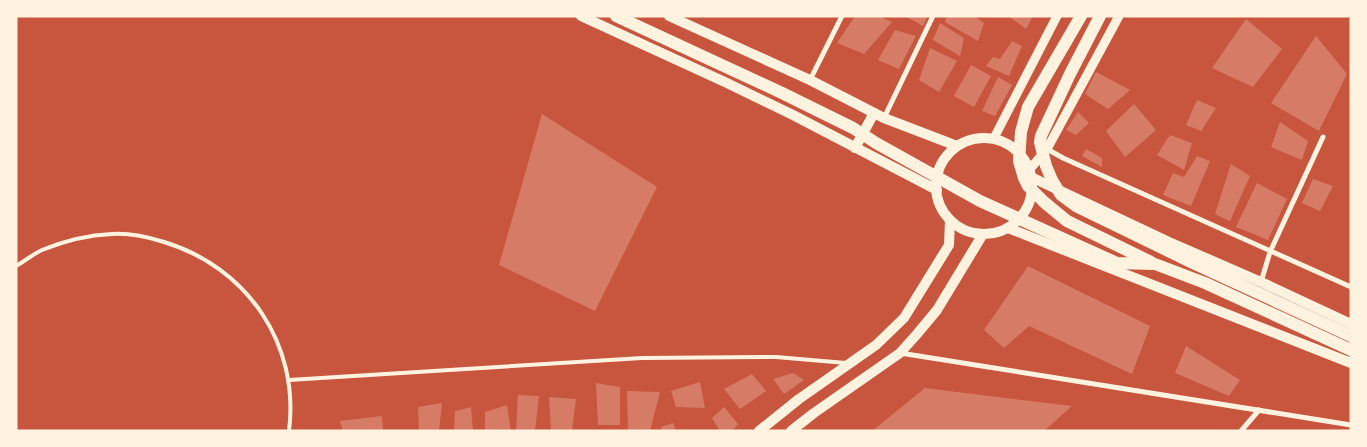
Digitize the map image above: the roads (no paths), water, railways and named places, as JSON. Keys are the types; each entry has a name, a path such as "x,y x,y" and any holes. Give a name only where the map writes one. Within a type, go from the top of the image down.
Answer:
{"main road":[{"path":"581,16 807,122 936,190"},
{"path":"616,16 782,92 853,128 876,143 980,201 1117,263 1155,264"},
{"path":"1081,16 1028,107 1021,132 1027,169 1024,178 1028,186 1067,221 1155,264 1205,283 1348,345"},
{"path":"1100,16 1041,136 1049,173 1061,195 1076,206 1209,270 1348,345"},
{"path":"676,18 810,80 879,115 957,146"},
{"path":"855,148 879,115"},
{"path":"978,137 994,138 1009,144 1022,154 1033,185 1030,201 1023,215 1008,228 996,233 983,234 964,230 950,220 942,210 936,190 936,181 940,165 949,152 957,146 962,142 978,137"},
{"path":"1027,169 1169,242 1261,282 1348,345"},
{"path":"758,431 799,399 876,345 904,318 949,245 950,220"},
{"path":"1008,228 1348,345"},
{"path":"791,431 900,353 937,310 983,234"}],"street":[{"path":"810,80 842,16"},
{"path":"879,115 933,16"},
{"path":"994,138 1057,16"},
{"path":"1027,169 1043,146 1119,16"},
{"path":"1261,282 1270,252 1323,137"},
{"path":"1043,146 1351,287"},
{"path":"900,353 1351,425"},
{"path":"1241,431 1259,410"}],"lane":[{"path":"16,266 41,251 76,238 112,234 149,237 184,248 215,265 242,288 253,301 264,315 279,346 289,380 291,413 289,431"},
{"path":"289,380 642,358 776,357 851,363"}]}
